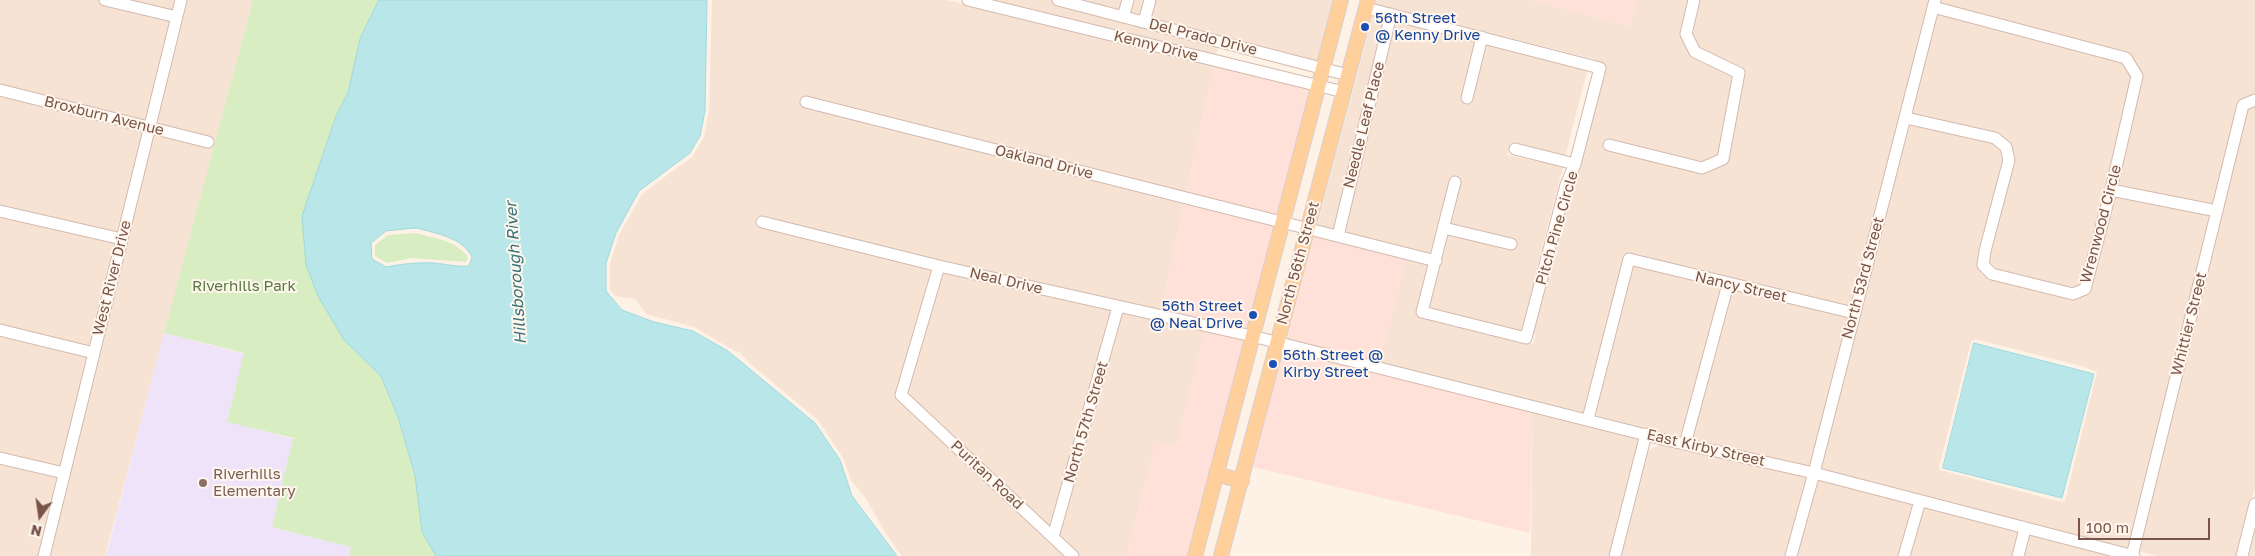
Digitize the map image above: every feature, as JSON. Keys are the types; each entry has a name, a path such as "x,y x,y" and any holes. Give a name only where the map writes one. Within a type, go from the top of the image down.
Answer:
{"main road":[{"name":"North 56th Street","path":"1195,556 1341,0"},
{"name":"North 56th Street","path":"1222,556 1367,4"},
{"path":"1216,474 1242,481"}],"street":[{"path":"105,0 177,17"},
{"name":"West River Drive","path":"44,556 181,0"},
{"name":"Kenny Drive","path":"968,0 1344,92"},
{"name":"Del Prado Drive","path":"1058,0 1348,75"},
{"path":"1123,17 1128,0"},
{"path":"1144,22 1150,0"},
{"path":"1609,145 1702,168 1723,159 1740,73 1695,52 1686,34 1694,0"},
{"name":"North 53rd Street","path":"1791,556 1906,118 1934,3"},
{"name":"Wrenwood Circle","path":"1906,118 1995,138 2006,147 2009,160 1983,265 1992,274 2073,294 2084,289 2111,190 2137,76 2126,58 1934,3"},
{"name":"Pitch Pine Circle","path":"1367,4 1391,14 1600,68 1575,164 1566,185 1526,338 1422,312 1436,261"},
{"name":"Needle Leaf Place","path":"1338,236 1391,14"},
{"path":"1467,98 1482,37"},
{"name":"Broxburn Avenue","path":"0,90 151,126 208,142"},
{"name":"Whittier Street","path":"2133,556 2243,105 2255,100"},
{"name":"Oakland Drive","path":"806,102 1307,228"},
{"path":"1515,149 1575,164"},
{"path":"1307,228 1436,261 1455,182"},
{"path":"2111,190 2217,212"},
{"path":"0,211 122,239"},
{"name":"Neal Drive","path":"762,222 939,266 1277,342"},
{"path":"1444,228 1511,244"},
{"name":"Nancy Street","path":"1588,419 1629,259 1854,313"},
{"name":"Puritan Road","path":"939,266 901,395 1073,556"},
{"path":"1685,444 1728,284"},
{"name":"North 57th Street","path":"1053,537 1118,307"},
{"path":"0,330 94,353"},
{"name":"East Kirby Street","path":"1277,342 1685,444 1814,473 2133,556"},
{"path":"1615,556 1646,434"},
{"path":"0,458 64,473"},
{"path":"1904,556 1920,501"},
{"path":"2242,556 2255,504"},
{"path":"2018,556 2026,529"}],"shaded area":[{"path":"0,0 253,0 105,556 0,556"},
{"path":"712,0 947,0 1214,65 1186,193 803,96 801,106 1184,203 1161,311 940,261 758,216 756,226 933,270 896,398 1066,556 902,556 888,537 866,499 851,480 843,458 818,420 746,360 740,352 735,351 694,327 646,314 635,299 615,296 610,290 610,263 619,235 642,194 692,157 704,137 709,110"},
{"path":"990,0 1333,0 1317,62 1264,47 1261,57 1218,46 1216,55"},
{"path":"1377,0 1531,0 1630,26 1637,0 1689,0 1682,37 1734,76 1719,155 1702,163 1606,139 1603,149 1701,173 1725,163 1744,74 1699,48 1691,33 1699,0 1930,0 1850,307 1626,253 1585,413 1377,362 1387,334 1406,259 1336,241 1430,265 1421,317 1533,344 1536,335 1428,308 1447,234 1514,250 1516,240 1449,224 1460,178 1451,176 1432,255 1343,232 1394,20 1477,41 1462,102 1470,104 1486,43 1588,68 1565,157 1510,146 1507,155 1563,167 1535,275 1543,278 1598,65 1594,59 1375,5"},
{"path":"1531,0 1637,0 1630,26"},
{"path":"1940,0 2255,0 2255,95 2242,100 2214,206 2117,186 2142,77 2130,55 1939,3"},
{"path":"1936,13 2123,63 2132,77 2107,189 2081,285 2073,289 1994,269 1988,263 2013,162 1996,133 1912,114"},
{"path":"1373,15 1385,18 1334,230 1317,226"},
{"path":"1214,65 1310,89 1277,216 1186,193"},
{"path":"2255,106 2255,486 2237,556 2157,556 2138,551 2247,109"},
{"path":"1909,124 1993,142 2002,150 2004,161 1978,264 2086,294 2114,196 2212,216 2129,549 1820,469","holes":["1975,339 2085,367 2097,372 2065,501 2061,502 1940,470 1939,467 1971,342"]},
{"path":"1184,203 1275,226 1248,330 1161,311"},
{"path":"1314,236 1406,259 1387,334 1377,362 1287,340"},
{"path":"1632,265 1722,288 1683,433 1678,436 1594,415"},
{"path":"942,272 1112,311 1051,528 907,393"},
{"path":"1731,290 1848,317 1811,467 1697,443 1692,439"},
{"path":"1121,313 1205,331 1176,447 1156,443 1126,556 1080,556 1059,535"},
{"path":"1205,331 1246,340 1190,556 1126,556 1156,442 1176,447"},
{"name":"Riverhills Elementary","path":"164,333 244,354 227,421 293,439 272,527 352,547 349,556 106,556"},
{"path":"1284,349 1532,410 1530,533 1253,467"},
{"path":"1532,410 1636,437 1639,442 1610,556 1531,556"},
{"path":"1662,444 1808,477 1786,556 1620,556 1647,451"},
{"path":"1817,479 1914,504 1900,556 1796,556"},
{"path":"1923,507 2020,533 2013,556 1909,556"},
{"path":"2255,523 2255,556 2247,556"},
{"path":"2029,535 2113,556 2023,556"}],"green space":[{"name":"Riverhills Park","path":"253,0 379,0 360,39 348,93 336,116 325,153 344,340 381,376 398,417 415,475 422,532 436,556 349,556 351,547 272,527 293,438 227,422 244,353 164,333"},
{"path":"416,233 452,244 464,252 468,258 466,262 411,258 387,263 375,256 375,245 388,235"}],"water":[{"name":"Hillsborough River","path":"379,0 707,0 705,111 700,136 690,153 639,191 616,233 606,263 606,291 622,310 654,322 693,331 728,351 815,423 840,460 852,496 897,556 436,556 422,532 415,475 398,417 381,376 344,340 318,296 306,265 302,216 336,116 348,93 360,39","holes":["417,228 448,237 462,245 472,257 469,266 422,263 386,267 372,259 371,243 386,231"]},
{"path":"1974,343 2094,374 2062,498 1943,468"}],"place":[{"name":"56th Street @ Kenny Drive","path":"1365,27"},
{"name":"56th Street @ Neal Drive","path":"1253,315"},
{"name":"56th Street @ Kirby Street","path":"1273,364"},
{"name":"Riverhills Elementary","path":"203,483"}]}
